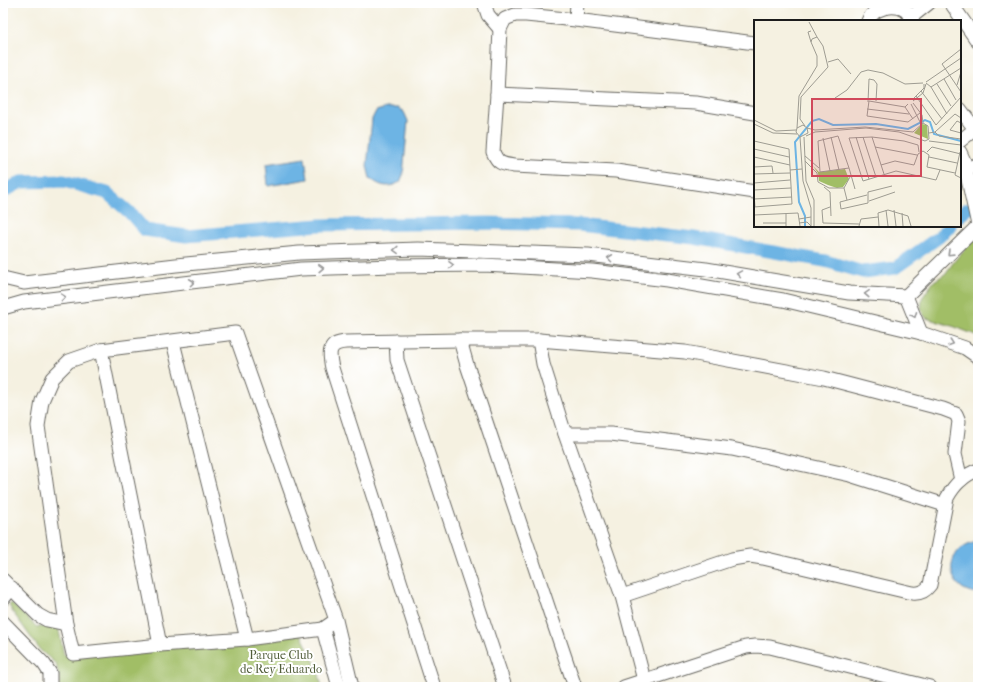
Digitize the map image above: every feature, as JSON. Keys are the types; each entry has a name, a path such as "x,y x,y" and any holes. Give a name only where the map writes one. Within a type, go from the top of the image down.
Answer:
{"street":[{"path":"484,3 488,15 500,29"},
{"path":"576,20 577,3"},
{"path":"868,20 878,10 898,4 906,12 910,19 929,3"},
{"path":"951,3 978,42"},
{"path":"754,42 576,20 515,15 506,19 500,29 493,152 497,160 502,164 514,166 616,170 754,192"},
{"path":"497,94 696,103 754,113"},
{"path":"961,110 977,131 961,140"},
{"path":"3,278 24,283 176,265 299,253 434,249 588,255 706,269 849,293 906,296 978,226 966,170 961,155"},
{"path":"966,170 978,164"},
{"path":"3,308 24,302 301,269 484,265 592,271 667,280 783,300 921,333 966,348 978,357"},
{"path":"906,296 921,333"},
{"path":"336,620 323,629 247,639 160,645 73,654 66,624 38,426 42,401 52,378 69,361 101,350 235,333 336,620 352,687"},
{"path":"460,340 467,365 575,687"},
{"path":"539,340 543,364 565,434 622,596 644,680"},
{"path":"434,687 332,368 329,356 330,350 333,346 341,342 539,340 685,352 824,378 956,414 959,421 955,454 961,480"},
{"path":"396,341 397,360 505,687"},
{"path":"172,342 247,639"},
{"path":"101,350 160,645"},
{"path":"565,434 611,434 732,449 850,475 945,505"},
{"path":"622,596 732,559 750,556 778,561 912,593 924,592 930,585 945,505 951,492 961,480 978,470"},
{"path":"3,599 8,584 38,615 47,620 66,624"},
{"path":"3,622 44,664 50,673 50,687"},
{"path":"323,629 339,687"},
{"path":"624,687 746,648 762,646 930,687"}],"green space":[{"path":"978,234 978,336 926,318 921,309 922,298 934,281 945,274"},
{"name":"Parque Club de Rey Eduardo","path":"11,603 37,627 58,626 64,655 301,634 318,670 322,687 59,687 60,681 56,664 40,650 12,611 9,605"}],"water":[{"path":"386,108 398,108 404,112 408,121 403,175 400,182 384,186 370,178 367,166 372,119 376,111"},
{"path":"305,158 308,179 268,186 266,164"},
{"path":"978,541 978,593 967,590 959,585 954,577 952,568 953,560 958,551 966,545"}],"waterway":[{"path":"3,192 21,182 64,181 107,193 129,212 145,230 186,236 320,225 485,223 579,225 694,238 825,261 863,272 895,268 939,237 949,227"},
{"path":"961,215 967,209 978,206"}]}
